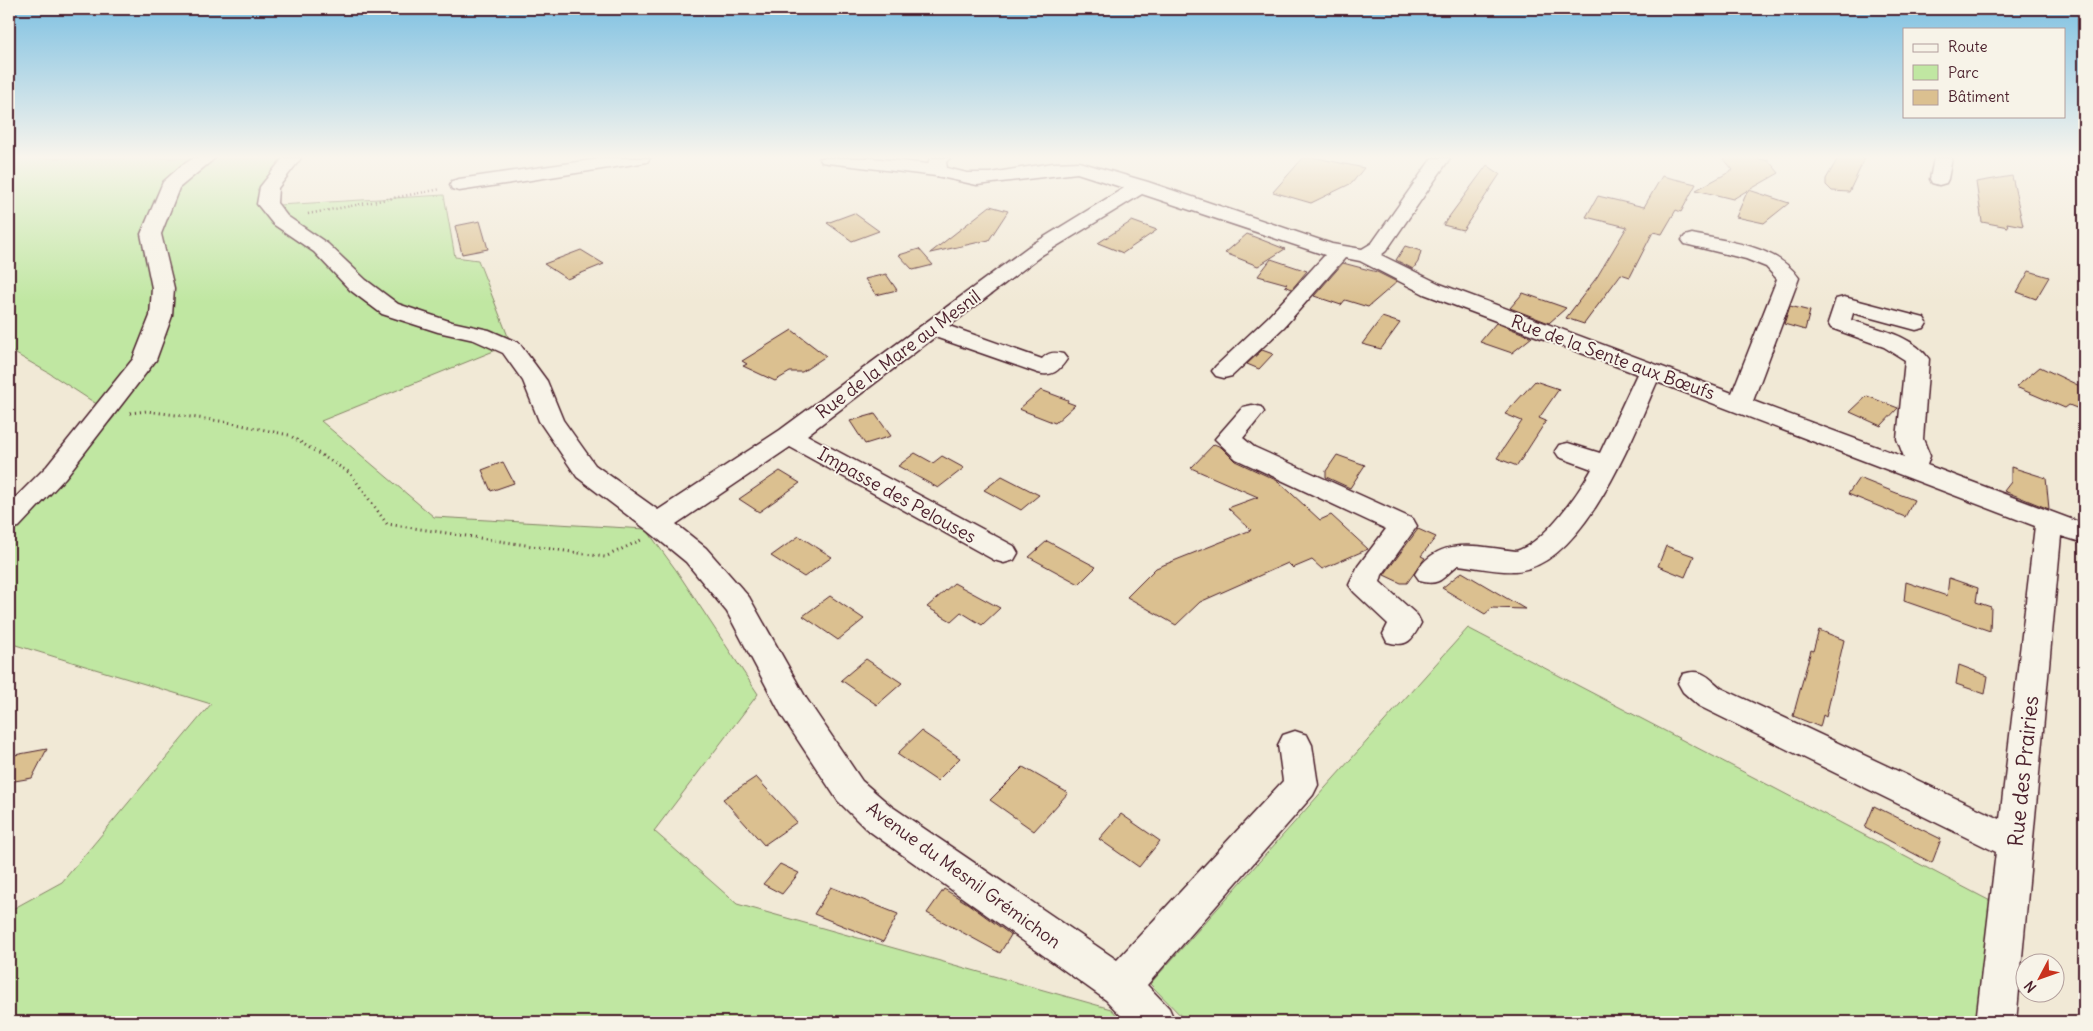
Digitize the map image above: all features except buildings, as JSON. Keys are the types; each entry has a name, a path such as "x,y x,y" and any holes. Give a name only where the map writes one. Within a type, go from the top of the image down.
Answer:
{"street":[{"path":"9,520 56,472 144,360 162,316 163,288 152,234 162,206"},
{"name":"Avenue du Mesnil Grémichon","path":"269,206 280,220 321,248 358,285 390,309 446,327 481,334 511,348 535,381 551,421 586,471 650,531 696,555 738,605 794,707 850,791 878,817 1120,986 1155,1022"},
{"name":"Rue de la Mare au Mesnil","path":"650,531 790,436 1035,251 1108,206"},
{"name":"Rue de la Sente aux Bœufs","path":"1201,206 1339,252 1366,256 1432,289 2084,534"},
{"path":"1366,256 1379,246 1407,206"},
{"path":"1692,240 1754,254 1773,263 1788,278 1740,404"},
{"path":"1224,371 1276,322 1339,252"},
{"path":"1912,468 1917,456 1910,439 1917,359 1912,352 1840,323 1844,304 1916,323"},
{"path":"932,328 1046,368 1055,359"},
{"path":"1430,574 1448,558 1458,555 1516,561 1534,556 1581,510 1607,465 1650,371"},
{"path":"1252,412 1228,439 1245,453 1403,526 1368,572 1364,585 1406,623 1398,634"},
{"name":"Impasse des Pelouses","path":"790,436 1004,554"},
{"path":"1568,451 1607,465"},
{"name":"Rue des Prairies","path":"1996,1022 2048,521"},
{"path":"1694,683 1710,697 2015,844"},
{"path":"1120,986 1301,785 1296,745"}],"path":[{"path":"280,220 351,206"},
{"path":"100,416 146,411 227,422 289,435 350,474 387,524 605,557 650,531"}],"green space":[{"path":"9,206 446,206 455,257 478,260 511,344 321,421 434,517 646,529 676,570 758,694 654,831 737,904 1111,1009 1123,1022 9,1022 9,911 62,882 211,704 9,643 9,536 115,416 49,373 9,350"},
{"path":"1468,628 1996,904 1981,1022 1187,1022 1150,984"}]}
